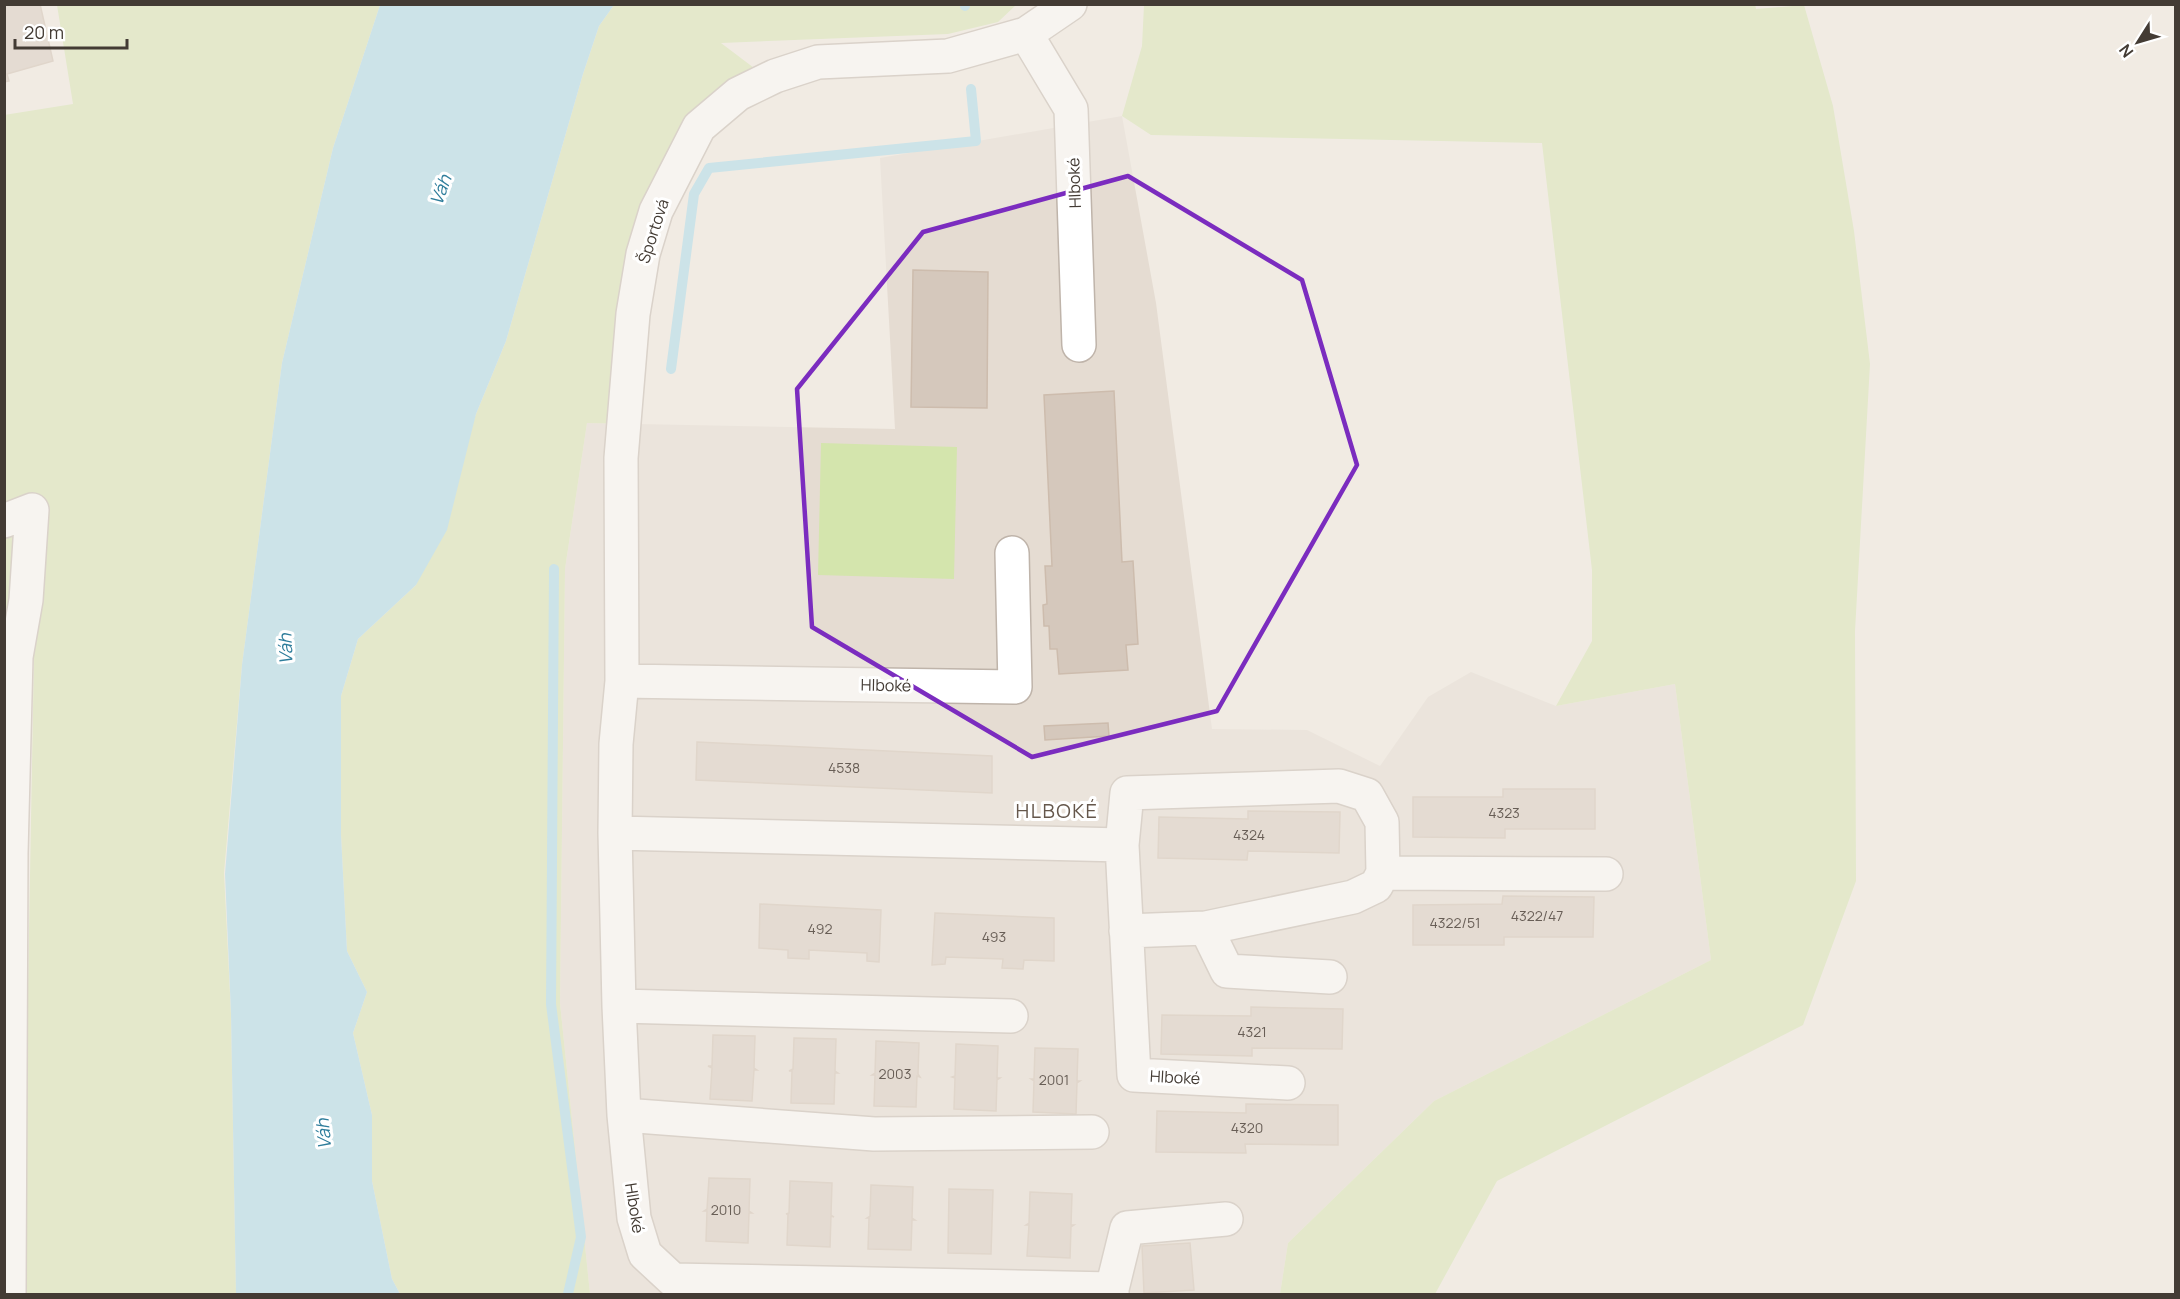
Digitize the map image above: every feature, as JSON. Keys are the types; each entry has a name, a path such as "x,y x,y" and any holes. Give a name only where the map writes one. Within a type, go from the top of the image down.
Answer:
{"street":[{"name":"Športová","path":"616,744 622,681 621,458 633,314 643,254 656,210 699,127 738,94 775,76 818,62 948,56 1026,34 1070,4"},
{"name":"Hlboké","path":"1026,34 1071,109 1079,345"},
{"path":"4,521 32,510 26,600 10,653 9,1294"},
{"name":"Hlboké","path":"622,681 1015,687 1012,553"},
{"name":"Hlboké","path":"616,744 615,833 624,1115 637,1227 645,1254 673,1280 1112,1292 1127,1228 1226,1219"},
{"name":"Hlboké","path":"1288,1083 1134,1075 1122,845 1127,793 1339,786 1367,795 1382,822 1383,873"},
{"path":"615,833 1122,845"},
{"path":"1126,930 1206,928 1353,897 1376,886 1383,873 1606,873"},
{"path":"1206,928 1227,971 1329,977"},
{"path":"619,1006 1011,1016"},
{"path":"624,1115 874,1134 1092,1132"}],"highlighted area":[{"path":"1128,176 1302,280 1357,465 1217,711 1032,757 812,627 797,389 923,232"}],"shaded area":[{"name":"Hlboké","path":"1122,116 1156,303 1212,729 1307,730 1380,766 1428,697 1471,672 1556,706 1675,684 1711,960 1434,1101 1288,1243 1280,1294 590,1294 560,1003 565,569 587,423 895,429 880,158"}],"green space":[{"path":"1755,4 1756,9 1804,5 1833,106 1854,231 1870,364 1855,631 1856,881 1803,1025 1497,1181 1435,1294 1280,1294 1288,1243 1434,1101 1711,960 1675,684 1556,706 1592,641 1592,570 1542,143 1151,135 1122,116 1142,46 1144,5"},
{"path":"57,5 380,5 333,148 282,363 242,665 224,873 231,1014 236,1294 27,1294 26,1098 34,654 5,626 4,115 73,104"},
{"path":"614,5 1016,5 998,22 948,34 721,43 778,86 742,106 711,137 688,172 670,211 648,296 631,424 587,423 565,569 560,1003 590,1294 400,1294 392,1279 372,1181 372,1115 353,1033 367,992 347,951 341,835 341,696 358,639 416,585 476,414 506,341 599,26"},
{"path":"821,443 957,447 954,579 818,575"}],"water":[{"name":"Váh","path":"380,5 614,5 599,26 583,74 506,341 476,414 447,530 416,585 358,639 341,696 341,835 347,951 367,992 353,1033 372,1115 372,1181 392,1279 400,1294 236,1294 231,1014 225,874 242,665 282,363 333,148"}],"building":[{"path":"4,4 40,4 53,61 7,74 9,81 4,82"},
{"path":"913,270 988,272 987,408 911,407"},
{"path":"1114,391 1122,562 1133,561 1138,644 1126,645 1128,670 1059,674 1057,649 1050,649 1049,626 1044,626 1043,605 1047,604 1045,566 1052,566 1044,395"},
{"path":"1108,723 1109,736 1045,740 1044,726"},
{"path":"697,742 992,756 992,793 696,780"},
{"path":"1503,789 1595,789 1595,829 1505,829 1505,838 1413,837 1413,797 1503,797"},
{"path":"1248,811 1340,812 1339,853 1248,851 1247,860 1158,858 1159,817 1248,819"},
{"path":"1503,896 1594,897 1593,937 1504,937 1504,945 1413,945 1413,905 1502,904"},
{"path":"760,904 881,910 879,962 867,961 867,953 809,950 809,959 788,958 788,950 759,948"},
{"path":"935,913 1054,918 1054,961 1024,960 1023,969 1002,968 1003,959 946,957 945,964 932,965"},
{"path":"1251,1007 1343,1009 1342,1049 1252,1048 1252,1056 1161,1054 1162,1015 1251,1016"},
{"path":"713,1035 755,1036 754,1068 757,1070 754,1070 752,1101 710,1099 712,1068 708,1066 712,1066"},
{"path":"794,1038 836,1039 835,1071 838,1073 835,1073 834,1104 791,1103 792,1071 789,1071 793,1069"},
{"path":"876,1041 919,1043 918,1074 920,1077 917,1076 916,1107 874,1106 875,1075 872,1075 875,1073"},
{"path":"956,1044 998,1046 997,1078 1000,1078 997,1080 996,1111 954,1109 955,1078 952,1077 955,1076"},
{"path":"1035,1048 1078,1049 1077,1081 1080,1081 1077,1083 1076,1114 1033,1112 1034,1081 1031,1079 1034,1079"},
{"path":"1246,1104 1338,1105 1338,1145 1245,1144 1246,1153 1156,1152 1157,1111 1246,1113"},
{"path":"709,1178 750,1179 749,1211 752,1213 749,1213 748,1243 706,1241 707,1211 704,1211 707,1209"},
{"path":"790,1181 832,1183 831,1215 834,1217 831,1216 830,1247 787,1245 788,1214 786,1214 789,1213"},
{"path":"871,1185 913,1187 912,1218 915,1220 912,1220 911,1250 868,1249 869,1218 867,1218 870,1216"},
{"path":"949,1189 993,1190 991,1254 948,1253"},
{"path":"1030,1192 1072,1194 1071,1225 1074,1225 1071,1227 1070,1258 1027,1256 1029,1225 1026,1225 1029,1223"},
{"path":"1190,1243 1194,1290 1144,1293 1142,1246"}],"waterway":[{"path":"671,369 694,194 709,168 976,141 971,89"},
{"path":"554,569 551,1004 581,1237 568,1294"}],"district":[{"name":"HLBOKÉ","path":"1057,811"}]}
